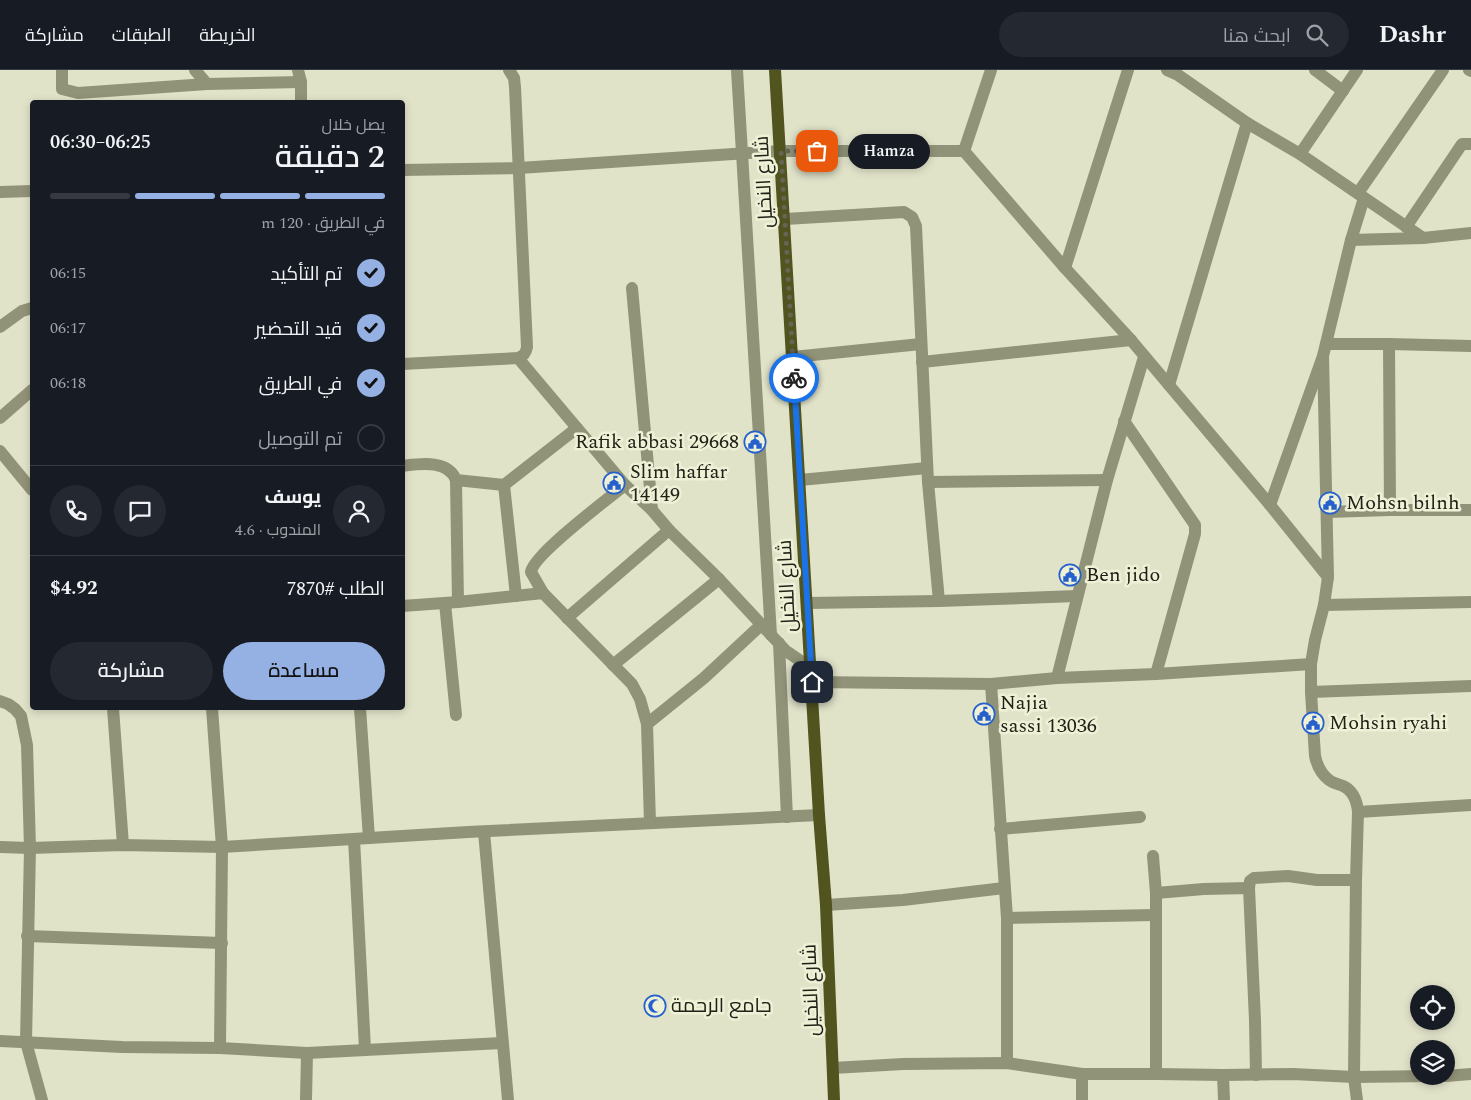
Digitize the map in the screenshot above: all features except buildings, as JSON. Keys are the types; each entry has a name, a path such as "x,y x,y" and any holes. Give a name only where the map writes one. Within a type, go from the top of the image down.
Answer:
{"main road":[{"name":"شارع النخيل","path":"775,70 819,815 826,905 834,1100"}],"street":[{"path":"62,70 62,100"},
{"path":"194,70 207,84"},
{"path":"405,364 518,358 523,357 527,347 515,87 514,78 510,70"},
{"path":"737,70 786,817"},
{"path":"964,151 991,70"},
{"path":"1066,268 1128,70"},
{"path":"1315,70 1343,90"},
{"path":"1300,154 1357,70"},
{"path":"1270,505 1324,350 1361,196 1443,70"},
{"path":"1175,72 1247,123 1300,154 1423,238"},
{"path":"62,89 83,94 299,76 301,100"},
{"path":"1169,385 1247,123"},
{"path":"1406,226 1462,144 1471,144"},
{"path":"405,170 519,168 781,151 964,151 1131,340 1328,576"},
{"path":"0,192 30,190"},
{"path":"785,219 904,212 912,217 916,226 927,468 939,601"},
{"path":"1351,240 1423,238 1471,233"},
{"path":"632,288 652,510"},
{"path":"0,327 22,310 30,308"},
{"path":"922,362 1131,340"},
{"path":"793,357 921,344"},
{"path":"1324,350 1388,344 1471,346"},
{"path":"1388,344 1390,510"},
{"path":"1324,350 1328,576 1324,605 1311,664 1311,692 1315,756 1318,765 1328,779 1344,786 1354,795 1357,802 1354,1078 1357,1100"},
{"path":"1057,678 1107,480 1144,357"},
{"path":"518,358 625,485 719,579 786,651 811,668"},
{"path":"0,418 30,392"},
{"path":"1124,421 1195,525 1195,534 1156,674"},
{"path":"456,480 504,485 577,428"},
{"path":"0,451 30,482"},
{"path":"405,466 430,464 447,470 453,474 456,480 451,602 456,715"},
{"path":"800,480 927,468"},
{"path":"928,482 1107,480"},
{"path":"504,485 516,596"},
{"path":"625,485 541,555 531,572 543,593 632,684 640,699 647,724 650,823"},
{"path":"1327,512 1471,510"},
{"path":"567,618 669,530"},
{"path":"613,665 719,579"},
{"path":"405,606 543,593"},
{"path":"807,603 1077,596"},
{"path":"1324,605 1471,602"},
{"path":"647,724 704,678 761,625"},
{"path":"812,682 991,684 1057,678 1311,664"},
{"path":"991,684 1007,918 1007,1063"},
{"path":"1311,692 1471,686"},
{"path":"0,701 15,709 21,716 27,746 30,848 26,1042 42,1100"},
{"path":"114,710 123,845"},
{"path":"212,710 222,847 220,1048"},
{"path":"360,710 370,838"},
{"path":"1358,812 1471,805"},
{"path":"0,847 123,845 222,847 819,815"},
{"path":"1000,829 1140,817"},
{"path":"484,832 508,1100"},
{"path":"354,839 365,1050"},
{"path":"1153,856 1156,893 1156,1074"},
{"path":"1256,1075 1250,881 1254,878 1288,876 1317,880 1356,880"},
{"path":"826,905 903,900 1004,888"},
{"path":"1156,893 1249,888"},
{"path":"1007,918 1155,915"},
{"path":"27,936 222,943"},
{"path":"0,1041 122,1047 220,1048 307,1053 502,1043"},
{"path":"306,1100 307,1053"},
{"path":"833,1068 903,1064 1007,1063 1082,1074 1223,1076 1293,1074 1354,1078 1410,1077"},
{"path":"1082,1074 1082,1100"},
{"path":"1455,1075 1471,1074"},
{"path":"1223,1076 1224,1100"}],"way so far":[{"path":"794,378 781,151 817,151"}],"place":[{"name":"Hamza","path":"817,151"},
{"name":"Rafik abbasi 29668","path":"755,442"},
{"name":"Slim haffar 14149","path":"614,483"},
{"name":"Mohsn bilnh","path":"1330,503"},
{"name":"Ben jido","path":"1070,575"},
{"name":"Najia sassi 13036","path":"984,714"},
{"name":"Mohsin ryahi","path":"1313,723"},
{"name":"جامع الرحمة","path":"655,1006"}],"route":[{"path":"794,378 812,682"}]}
